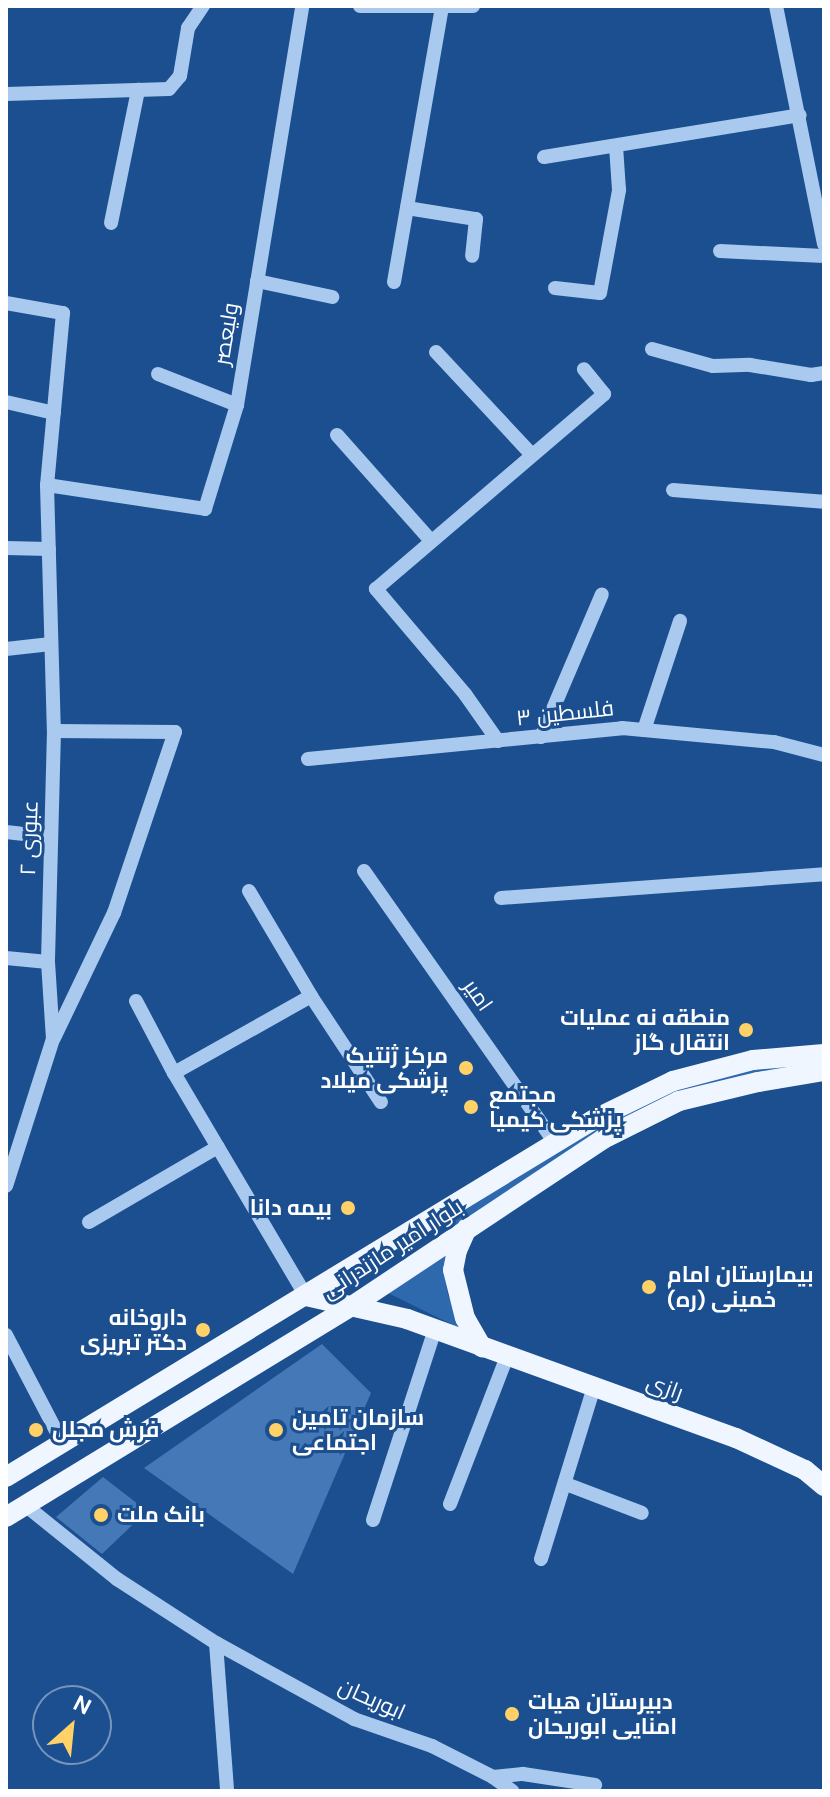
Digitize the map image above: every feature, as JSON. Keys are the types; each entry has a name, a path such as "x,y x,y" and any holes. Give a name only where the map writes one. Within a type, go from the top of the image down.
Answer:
{"main road":[{"name":"بلوار امیر مازندرانی","path":"6,1477 593,1120 673,1081 753,1060 824,1054"},
{"name":"بلوار امیر مازندرانی","path":"6,1517 352,1306 603,1139 679,1101 758,1082 824,1071"},
{"path":"467,1228 457,1250 453,1270 465,1318 482,1347"},
{"name":"رازی","path":"306,1296 435,1329 736,1438 805,1470 824,1486"}],"street":[{"path":"6,94 169,89 180,76 188,28 203,6"},
{"name":"ولیعصر","path":"47,485 205,509 237,405 302,6"},
{"path":"360,6 473,6"},
{"path":"776,6 819,188 824,244"},
{"path":"394,282 442,7"},
{"path":"111,223 138,90"},
{"path":"544,157 800,115"},
{"path":"555,288 600,293 619,190 616,146"},
{"path":"407,208 476,219 472,256"},
{"path":"720,251 824,256"},
{"path":"257,281 332,297"},
{"name":"عبوری ۲","path":"6,303 63,313 47,485 54,731 48,962 53,1039 6,1186"},
{"path":"652,349 713,366 750,365 811,375 824,373"},
{"path":"436,352 532,455"},
{"path":"498,741 465,694 376,589 604,394 584,369"},
{"path":"158,374 237,405"},
{"path":"6,402 54,413"},
{"path":"337,435 431,541"},
{"path":"673,490 824,502"},
{"path":"6,548 49,549"},
{"path":"541,737 602,594"},
{"path":"644,730 680,621"},
{"path":"6,649 51,644"},
{"name":"فلسطین ۳","path":"308,759 622,728 774,742 824,755"},
{"path":"53,1039 114,913 175,732 54,731"},
{"path":"6,832 51,837"},
{"name":"امیر","path":"364,871 555,1143"},
{"path":"501,898 824,874"},
{"path":"249,891 311,996 381,1102"},
{"path":"6,958 48,962"},
{"path":"174,1073 311,996"},
{"path":"136,1001 174,1073 306,1296"},
{"path":"89,1222 218,1147"},
{"path":"373,1520 435,1329"},
{"path":"6,1335 62,1442"},
{"path":"450,1504 507,1356"},
{"path":"541,1559 594,1387"},
{"path":"566,1484 642,1513"},
{"name":"ابوریحان","path":"25,1505 117,1579 216,1643 354,1719 432,1746 493,1777 512,1791"},
{"path":"216,1643 227,1791"},
{"path":"493,1777 523,1774 595,1785"}],"shaded area":[{"path":"824,1059 681,1096 456,1230 448,1226 446,1218 531,1165 676,1085 765,1064"},
{"path":"448,1249 444,1273 448,1295 465,1331 384,1291"}],"building":[{"name":"سازمان تامین اجتماعی","path":"322,1344 371,1393 293,1574 144,1468"},
{"name":"بانک ملت","path":"103,1477 147,1511 102,1554 56,1517"}],"place":[{"name":"منطقه نه عملیات انتقال گاز","path":"746,1030"},
{"name":"مرکز ژنتیک پزشکی میلاد","path":"466,1068"},
{"name":"مجتمع پزشکی کیمیا","path":"471,1107"},
{"name":"بیمه دانا","path":"348,1208"},
{"name":"بیمارستان امام خمینی (ره)","path":"649,1287"},
{"name":"داروخانه دکتر تبریزی","path":"203,1330"},
{"name":"فرش مجلل","path":"36,1430"},
{"name":"سازمان تامین اجتماعی","path":"276,1430"},
{"name":"بانک ملت","path":"101,1515"},
{"name":"دبیرستان هیات امنایی ابوریحان","path":"512,1714"}]}
